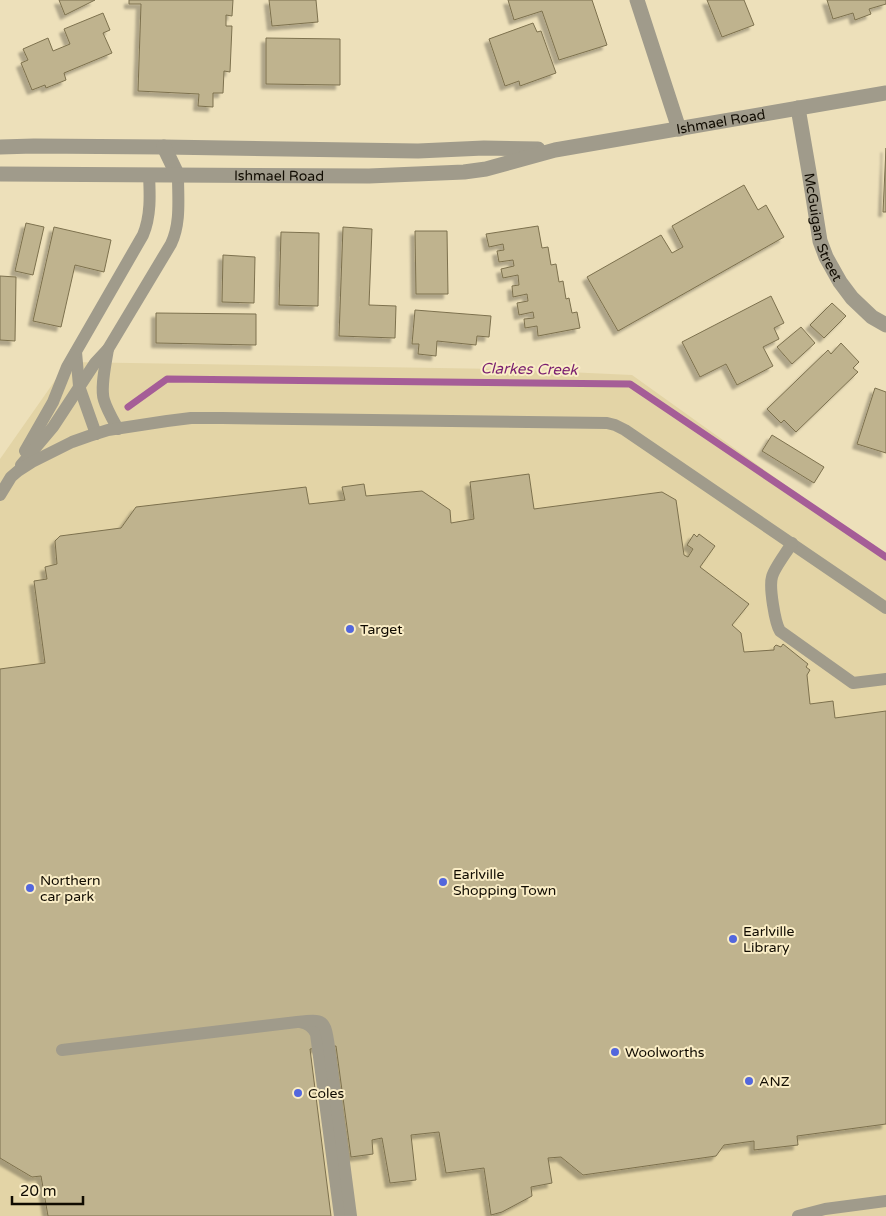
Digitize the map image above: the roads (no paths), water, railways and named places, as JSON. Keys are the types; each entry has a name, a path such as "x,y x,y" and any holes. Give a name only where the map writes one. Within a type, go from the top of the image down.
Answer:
{"street":[{"path":"637,0 679,128"},
{"name":"Ishmael Road","path":"0,174 369,176 464,172 486,169 555,150 886,92"},
{"name":"McGuigan Street","path":"798,108 820,242 826,257 840,282 852,298 872,317 886,325"},
{"name":"Ishmael Road","path":"0,147 164,147 418,151 484,148 555,150"},
{"path":"149,175 164,147"},
{"path":"164,147 178,176"}],"lane":[{"path":"0,496 53,402 67,367 143,235 149,210 149,175"},
{"path":"10,477 53,427 95,363 108,349 174,240 178,218 178,176"},
{"path":"108,349 103,398 118,429"},
{"path":"76,351 79,386 96,434"},
{"path":"10,477 32,462 78,440 96,434 192,418 612,424 625,430 886,608"},
{"path":"792,543 772,574 771,587 776,623 780,631 853,683 886,679"},
{"path":"62,1050 319,1021 323,1024 326,1031 351,1216"},
{"path":"297,1022 308,1024 316,1034 340,1216"},
{"path":"798,1216 825,1209 886,1201"}],"waterway":[{"name":"Clarkes Creek","path":"128,407 167,379 630,384 886,557"}],"place":[{"name":"Target","path":"350,629"},
{"name":"Earlville Shopping Town","path":"443,882"},
{"name":"Northern car park","path":"30,888"},
{"name":"Earlville Library","path":"733,939"},
{"name":"Woolworths","path":"615,1052"},
{"name":"ANZ","path":"749,1081"},
{"name":"Coles","path":"298,1093"}]}
